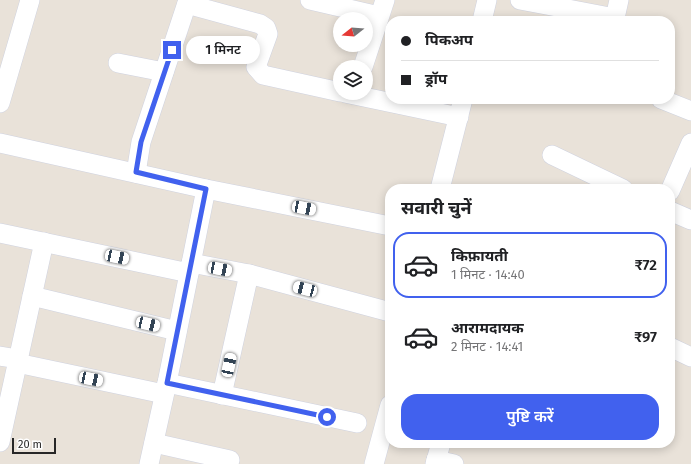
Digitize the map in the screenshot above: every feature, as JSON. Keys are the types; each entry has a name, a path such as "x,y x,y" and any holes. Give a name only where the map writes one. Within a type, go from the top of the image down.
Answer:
{"street":[{"path":"0,103 30,0"},
{"path":"310,0 382,8 365,60"},
{"path":"483,16 487,0"},
{"path":"532,1 616,13"},
{"path":"136,172 141,142 187,2 260,24 266,28 268,34 256,68 263,75 333,90"},
{"path":"118,63 164,72"},
{"path":"373,96 385,98"},
{"path":"431,104 461,108 441,184"},
{"path":"674,104 691,111"},
{"path":"0,143 136,172 206,189 385,225"},
{"path":"673,184 691,143"},
{"path":"552,155 613,184"},
{"path":"149,464 166,388 206,189"},
{"path":"675,213 691,220"},
{"path":"0,233 190,268 249,274 385,311"},
{"path":"0,442 3,410 12,360 32,296 44,242"},
{"path":"222,395 249,274"},
{"path":"32,296 177,331"},
{"path":"675,349 691,357"},
{"path":"12,360 166,388 222,395 357,423"},
{"path":"374,464 385,424"},
{"path":"154,443 230,460"},
{"path":"437,456 454,464"}],"route":[{"path":"172,50 141,142 136,172 206,189 167,383 327,417"}]}
